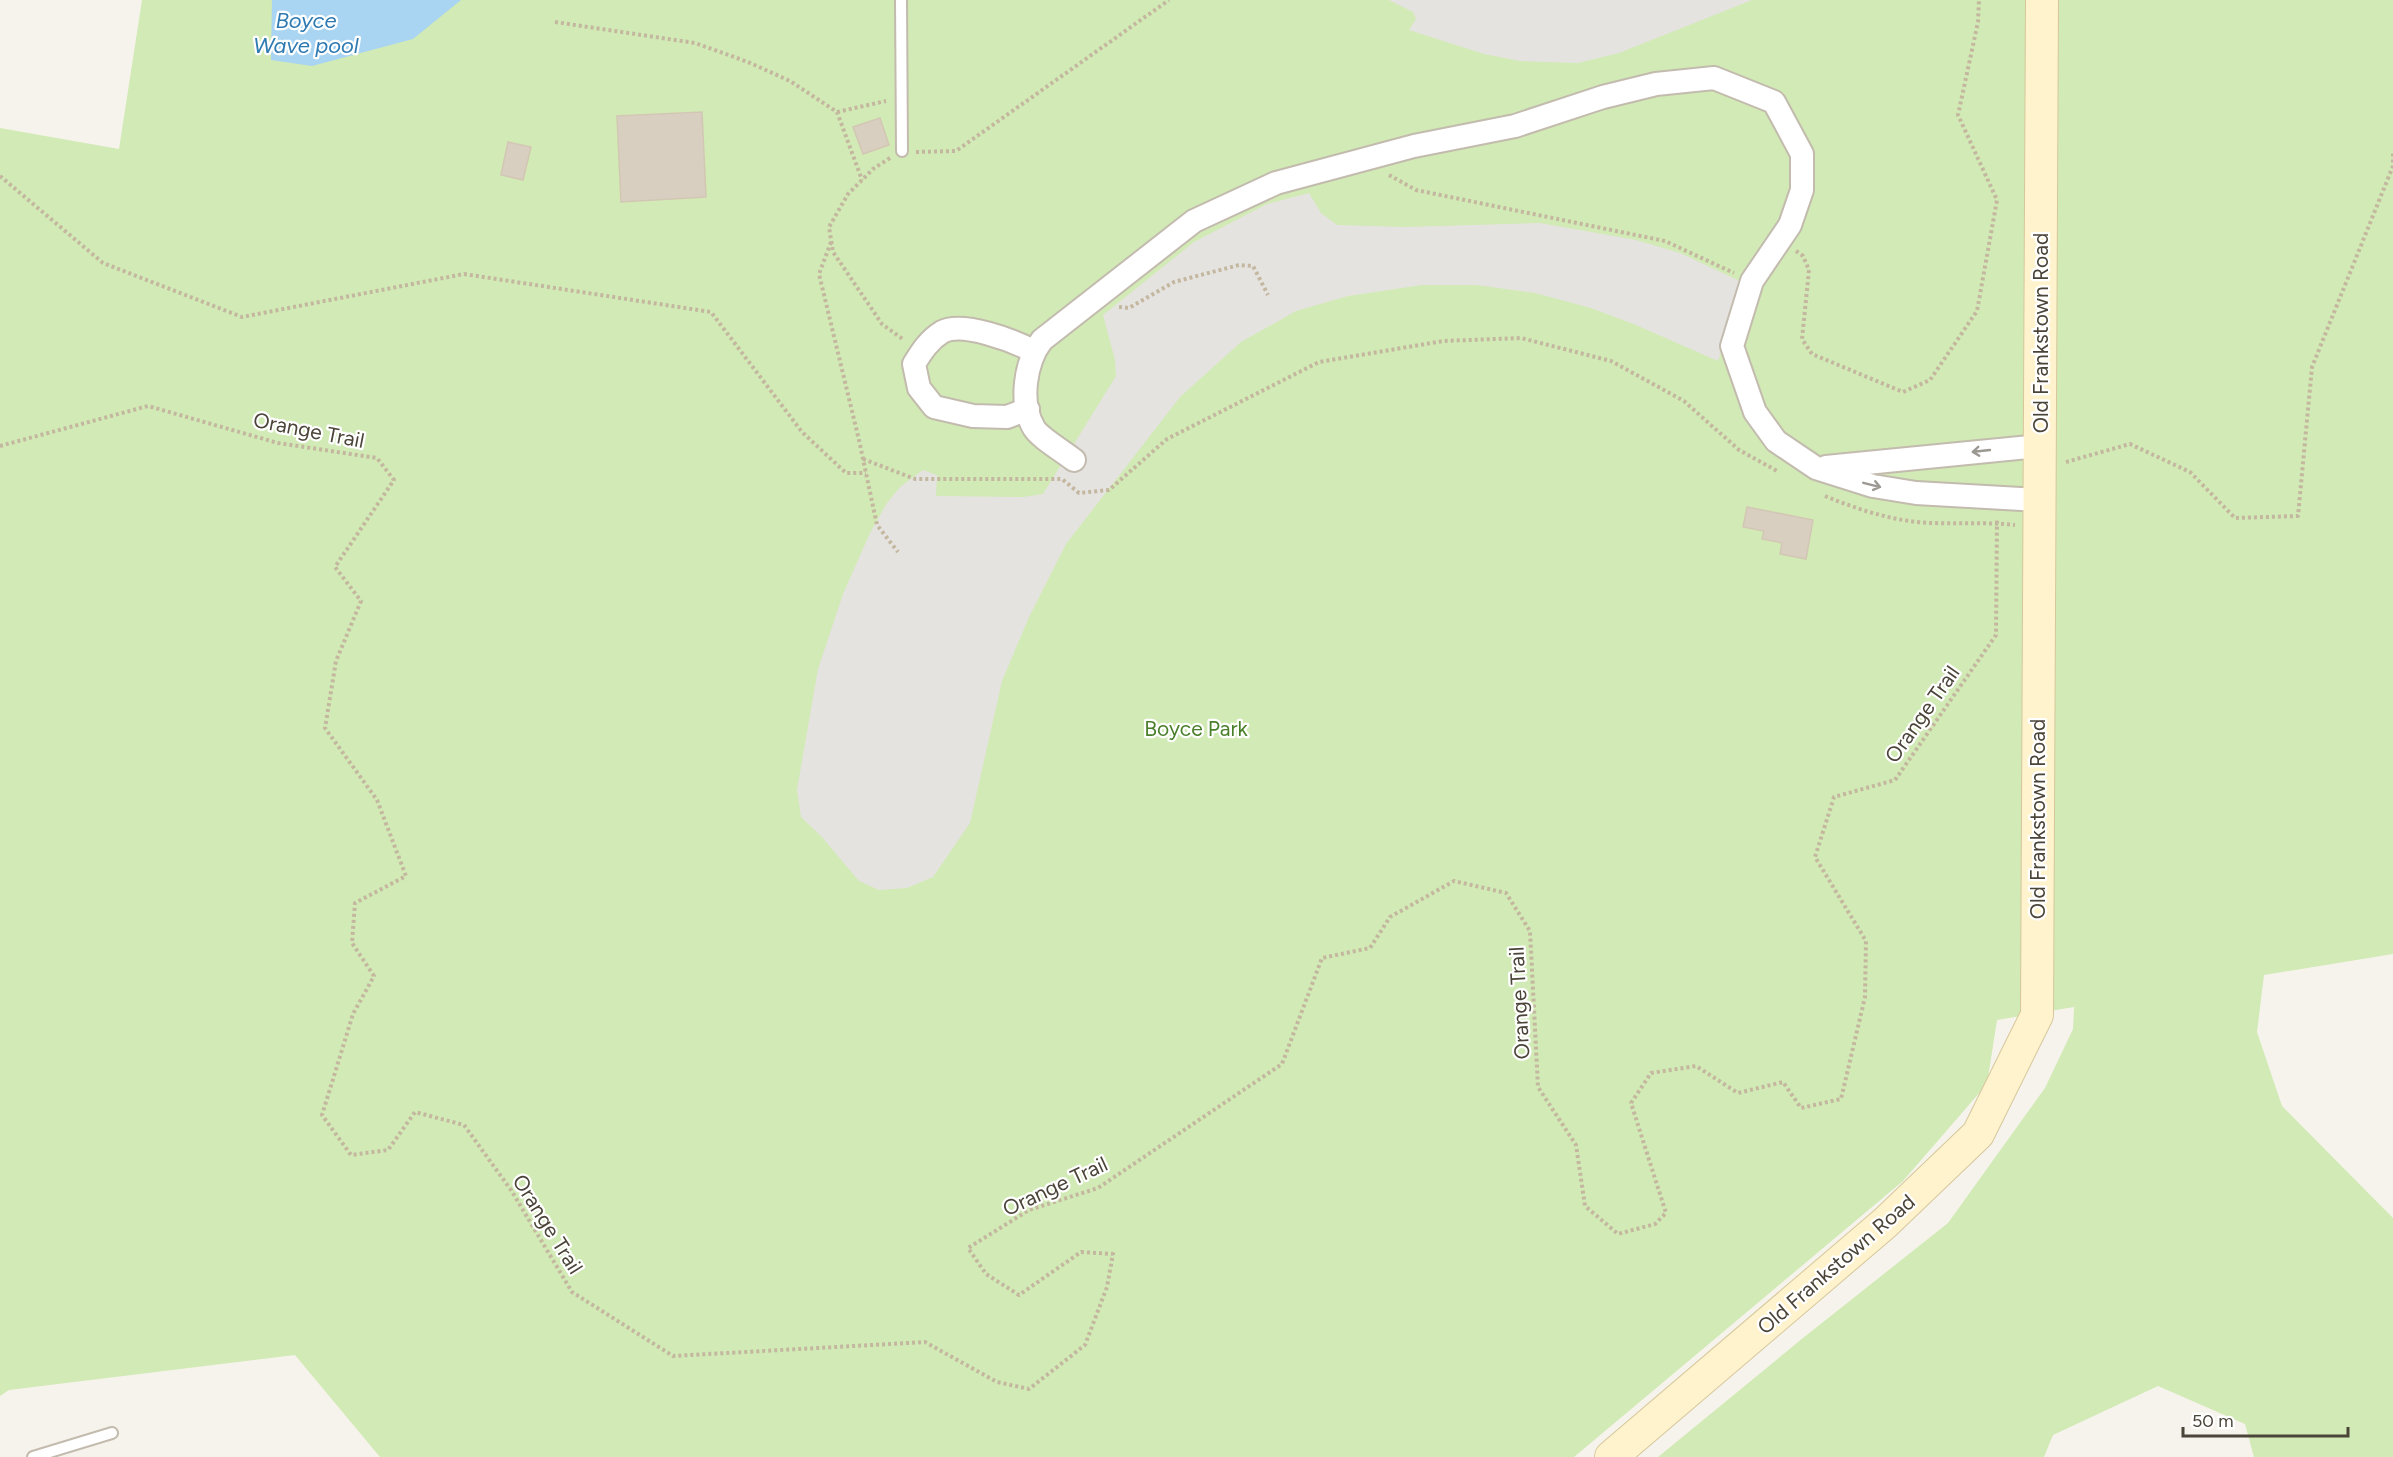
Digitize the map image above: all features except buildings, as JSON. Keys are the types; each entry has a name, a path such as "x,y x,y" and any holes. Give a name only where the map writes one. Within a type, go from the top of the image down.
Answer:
{"street":[{"name":"Old Frankstown Road","path":"1611,1457 1886,1223 1978,1134 2037,1015 2042,0"},
{"path":"1074,460 1034,429 1024,394 1033,351 1042,340 1194,221 1276,183 1414,146 1515,126 1603,97 1656,84 1714,78 1774,102 1802,154 1802,189 1790,225 1752,281 1732,346 1755,412 1776,441 1816,468 1874,486 1916,493 2039,500"},
{"path":"1028,409 1007,417 973,417 934,407 919,388 914,364 930,341 945,331 969,330 1014,341 1033,351"},
{"path":"1816,468 2039,457"}],"lane":[{"path":"901,0 902,151"},
{"path":"33,1457 112,1433"}],"path":[{"path":"921,352 882,324 833,252 830,227 848,195 873,169 902,151 957,152 1169,0"},
{"path":"1780,239 1803,256 1809,270 1802,339 1812,354 1903,392 1930,380 1977,311 1997,200 1958,115 1978,22 1979,0"},
{"path":"555,22 695,43 748,62 790,81 837,112 862,180"},
{"path":"837,112 902,97"},
{"path":"2039,457 2130,444 2190,472 2235,518 2298,516 2312,367 2392,166 2393,153"},
{"path":"1363,160 1416,190 1665,241 1752,281"},
{"path":"0,176 103,263 242,317 464,274 711,312 802,432 846,473 866,473"},
{"path":"832,241 819,274 877,525 898,552"},
{"path":"1098,296 1108,306 1129,308 1174,282 1239,265 1253,266 1268,295"},
{"path":"863,459 915,479 1062,479 1079,493 1109,490 1167,439 1319,362 1443,340 1521,338 1611,361 1684,401 1739,450 1788,478"},
{"name":"Orange Trail","path":"0,446 148,406 278,443 377,458 394,480 335,567 361,601 336,661 325,728 377,800 406,876 355,903 352,943 374,976 353,1014 322,1115 351,1155 388,1150 415,1112 464,1125 511,1190 572,1292 673,1356 925,1342 997,1382 1029,1389 1085,1345 1107,1287 1113,1254 1081,1252 1019,1294 986,1274 968,1248 1029,1210 1098,1188 1282,1064 1322,958 1370,948 1390,917 1455,881 1506,893 1530,931 1538,1087 1576,1145 1586,1206 1618,1234 1655,1224 1666,1213 1631,1103 1651,1073 1696,1066 1738,1093 1783,1082 1801,1108 1841,1099 1865,997 1866,941 1815,857 1834,797 1895,780 1996,635 1997,497"},
{"path":"1816,492 1890,519 1930,523 1997,523 2039,532"}],"green space":[{"name":"Boyce Park","path":"142,0 2393,0 2393,954 2264,975 2257,1032 2282,1106 2393,1218 2393,1457 2254,1457 2245,1424 2158,1386 2053,1435 2044,1457 1658,1457 1948,1223 2045,1088 2073,1029 2074,1007 1997,1020 1987,1084 1903,1181 1574,1457 380,1457 295,1355 9,1390 0,1396 0,128 119,149"}],"shaded area":[{"path":"1389,0 1752,0 1619,53 1578,63 1520,61 1484,54 1409,30 1416,19 1413,12"},
{"path":"1309,193 1321,213 1337,225 1405,227 1540,223 1636,240 1680,253 1744,283 1718,361 1591,308 1535,293 1476,285 1422,285 1348,296 1296,311 1241,342 1180,397 1066,544 1029,617 1002,681 970,823 933,877 907,888 879,890 859,881 821,836 801,817 797,790 818,669 843,594 870,533 887,503 900,487 923,470 937,475 936,496 1023,497 1043,494 1116,376 1115,360 1103,315 1194,242 1267,204"}],"water":[{"name":"Boyce Wave pool","path":"272,0 461,0 413,39 312,66 271,60"}]}
